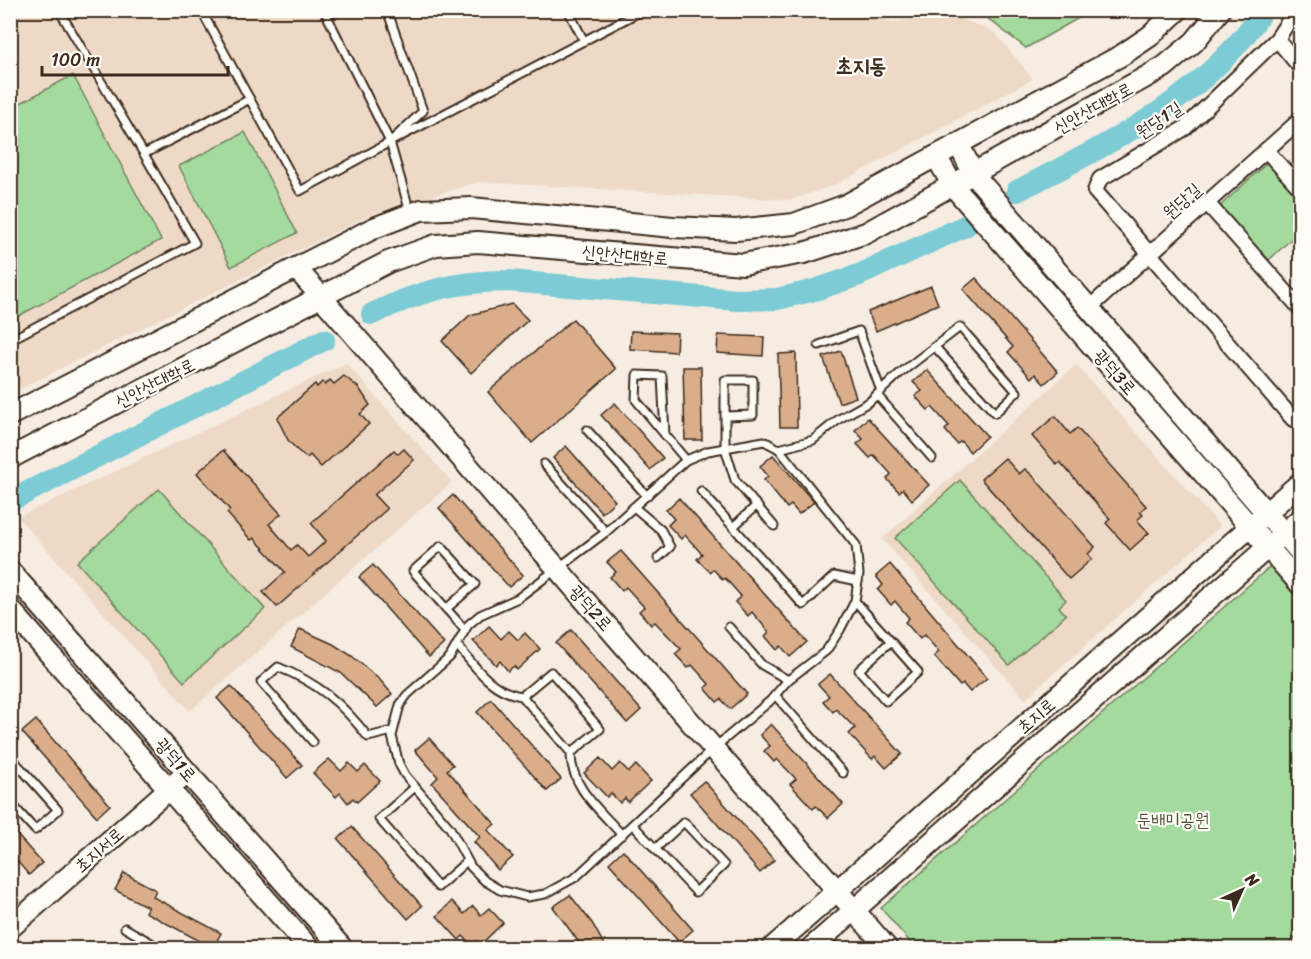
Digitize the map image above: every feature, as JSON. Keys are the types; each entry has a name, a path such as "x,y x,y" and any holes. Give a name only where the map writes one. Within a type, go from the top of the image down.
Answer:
{"street":[{"name":"신안산대학로","path":"10,415 374,228 422,210 471,208 673,227 736,230 794,224 846,205 1122,55 1150,36 1178,10"},
{"name":"신안산대학로","path":"10,458 388,262 436,245 478,242 743,264 804,253 866,233 974,175 1164,67 1194,42 1220,10"},
{"name":"원당1길","path":"1150,253 1095,191 1100,178 1185,128 1277,39 1296,10"},
{"path":"1277,39 1300,67"},
{"name":"원당길","path":"1088,309 1300,120"},
{"name":"광덕3로","path":"959,145 974,175 1300,552"},
{"path":"1266,150 1300,188"},
{"name":"광덕3로","path":"936,156 952,186 1300,584"},
{"path":"1207,203 1300,308"},
{"path":"1150,253 1293,419 1300,421"},
{"name":"광덕2로","path":"296,268 887,948"},
{"name":"초지로","path":"772,948 1300,483"},
{"name":"초지로","path":"811,948 1300,519"},
{"name":"광덕1로","path":"10,571 342,948"},
{"name":"광덕1로","path":"10,609 309,948"},
{"name":"초지서로","path":"10,928 187,772"}],"lane":[{"path":"10,14 17,10"},
{"path":"10,340 195,243 59,10"},
{"path":"201,10 300,191 643,10"},
{"path":"324,10 390,142 411,214"},
{"path":"387,10 423,111 390,142"},
{"path":"568,10 584,41"},
{"path":"144,154 250,99"},
{"path":"779,449 813,441 839,419 869,402 879,393 935,347 960,327 1017,392 994,413 935,347"},
{"path":"819,345 859,331 879,393 932,458"},
{"path":"665,435 662,376 637,375 636,400 665,435 686,460"},
{"path":"726,416 753,415 753,380 725,380 725,447 735,480 774,526"},
{"path":"587,430 647,496"},
{"path":"764,441 779,449 856,545 858,581 855,602 826,651 788,680 775,695 563,886 527,897 500,890 485,881 467,861 450,828 405,775 394,753 392,731 395,715 407,695 450,657 465,630 480,615 506,606 556,567 606,532 686,460 708,451 764,441"},
{"path":"544,464 606,532"},
{"path":"701,490 803,605 834,576 858,581"},
{"path":"733,527 757,505"},
{"path":"634,507 661,530 670,547 658,558"},
{"path":"446,609 475,584 441,546 412,571 446,609 465,630"},
{"path":"855,602 918,672 886,700 859,670 890,642"},
{"path":"729,627 762,665 788,680"},
{"path":"457,645 492,686 510,695 522,696 551,672 600,729 571,753"},
{"path":"313,742 261,682 278,667 307,679 346,709 368,737 392,731"},
{"path":"775,695 843,772"},
{"path":"522,696 571,753 571,768 576,782 622,835"},
{"path":"10,756 58,810 35,830 10,802"},
{"path":"415,787 379,819 438,887 467,861"},
{"path":"633,825 655,849 696,892 724,865 684,822 655,849"},
{"path":"125,928 160,948"}],"shaded area":[{"path":"853,10 893,22 951,15 994,32 1033,79 835,185 790,200 478,182 370,215 11,393 11,11"},
{"path":"346,363 452,482 190,711 18,517"},
{"path":"1076,365 1220,526 1025,699 882,539"}],"green space":[{"path":"978,11 1091,11 1026,48"},
{"path":"73,75 161,240 11,320 11,108"},
{"path":"245,132 297,233 231,267 179,166"},
{"path":"1268,162 1300,198 1300,231 1269,260 1219,207"},
{"path":"960,480 1066,600 1059,607 1066,615 1009,665 895,538"},
{"path":"159,489 265,609 184,682 77,562"},
{"name":"둔배미공원","path":"1274,563 1300,594 1300,934 1284,948 915,948 881,908"}],"building":[{"path":"976,278 1058,372 1044,384 1035,374 1031,378 1008,352 1013,347 963,289"},
{"path":"931,286 938,304 876,331 868,312"},
{"path":"512,304 528,320 471,373 442,341 470,315"},
{"path":"573,319 616,369 532,443 488,392"},
{"path":"631,331 677,333 676,352 630,349"},
{"path":"718,335 764,337 763,356 717,353"},
{"path":"841,351 856,397 839,403 823,357"},
{"path":"796,353 797,427 780,427 778,354"},
{"path":"683,367 701,367 702,440 685,440"},
{"path":"927,370 987,436 970,452 961,441 957,444 945,430 949,426 932,407 928,410 915,396 922,391 913,382"},
{"path":"344,376 359,388 370,405 360,414 369,424 321,467 310,455 307,458 288,440 277,418 315,384 317,387 322,382 325,385 330,380 334,384"},
{"path":"615,403 663,458 650,470 601,415"},
{"path":"1055,416 1070,434 1077,428 1146,506 1140,512 1143,515 1137,520 1149,533 1130,550 1106,523 1110,519 1060,462 1057,465 1032,436"},
{"path":"868,418 929,485 912,500 903,489 899,492 887,479 891,474 874,455 870,458 857,444 863,439 855,430"},
{"path":"566,446 615,501 602,513 553,458"},
{"path":"404,449 414,460 374,495 387,509 277,607 263,592 285,572 254,538 251,540 227,513 230,510 197,473 223,450 281,514 269,524 291,550 297,545 308,557 326,541 311,523 394,450 398,454"},
{"path":"773,455 814,502 799,514 791,505 787,508 764,480 768,476 760,466"},
{"path":"1005,458 1019,474 1025,469 1033,476 1095,547 1088,554 1092,559 1069,579 981,479"},
{"path":"453,495 523,575 509,587 439,508"},
{"path":"679,498 807,642 790,657 781,646 777,650 765,636 769,632 752,612 748,616 735,602 741,596 725,578 723,580 713,569 710,572 697,559 702,554 685,535 681,539 668,525 674,519 666,510"},
{"path":"621,551 747,694 730,709 721,699 717,702 705,688 709,684 692,665 688,668 675,654 681,649 655,622 651,625 639,611 644,607 626,587 622,591 610,577 616,572 607,562"},
{"path":"890,564 987,678 970,692 963,684 960,686 934,656 939,652 924,635 920,639 905,622 909,618 895,601 891,605 878,590 883,585 876,576"},
{"path":"373,565 444,644 429,657 359,577"},
{"path":"489,626 501,639 509,631 518,640 525,633 540,649 517,670 514,666 508,671 500,661 496,665 473,641"},
{"path":"300,629 333,644 352,656 380,680 392,694 377,707 341,673 291,647"},
{"path":"571,630 641,710 627,723 556,643"},
{"path":"830,674 902,754 886,768 875,756 872,759 849,734 855,728 836,709 833,712 823,701 829,696 818,684"},
{"path":"231,686 302,765 287,778 217,698"},
{"path":"491,699 561,779 547,791 477,712"},
{"path":"36,720 110,805 97,817 22,732"},
{"path":"771,724 843,804 828,818 816,806 813,809 790,784 796,779 777,759 774,762 764,751 770,746 760,735"},
{"path":"429,738 453,765 447,770 495,824 488,830 513,857 498,870 474,842 480,837 432,783 438,777 415,750"},
{"path":"600,758 612,771 620,763 629,772 636,765 651,781 628,802 625,798 620,803 611,793 607,797 584,773"},
{"path":"329,759 341,771 349,763 358,772 365,765 380,781 357,802 353,798 348,803 340,793 336,797 313,773"},
{"path":"704,781 774,860 760,873 690,793"},
{"path":"10,827 42,863 29,875 10,853"},
{"path":"352,827 422,906 408,919 338,839"},
{"path":"623,850 693,930 679,942 609,863"},
{"path":"124,873 156,890 153,897 221,933 213,948 145,912 148,907 115,890"},
{"path":"570,895 592,923 606,948 583,948 553,907"},
{"path":"452,901 464,914 473,906 481,915 489,908 503,923 480,945 477,941 472,945 463,936 459,940 437,916"}],"waterway":[{"path":"1017,191 1119,137 1184,94 1240,41 1263,10"},
{"path":"372,314 422,293 455,285 490,281 738,300 777,299 815,290 859,275 967,225"},
{"path":"10,501 324,340"}],"district":[{"name":"초지동","path":"861,66"}]}
